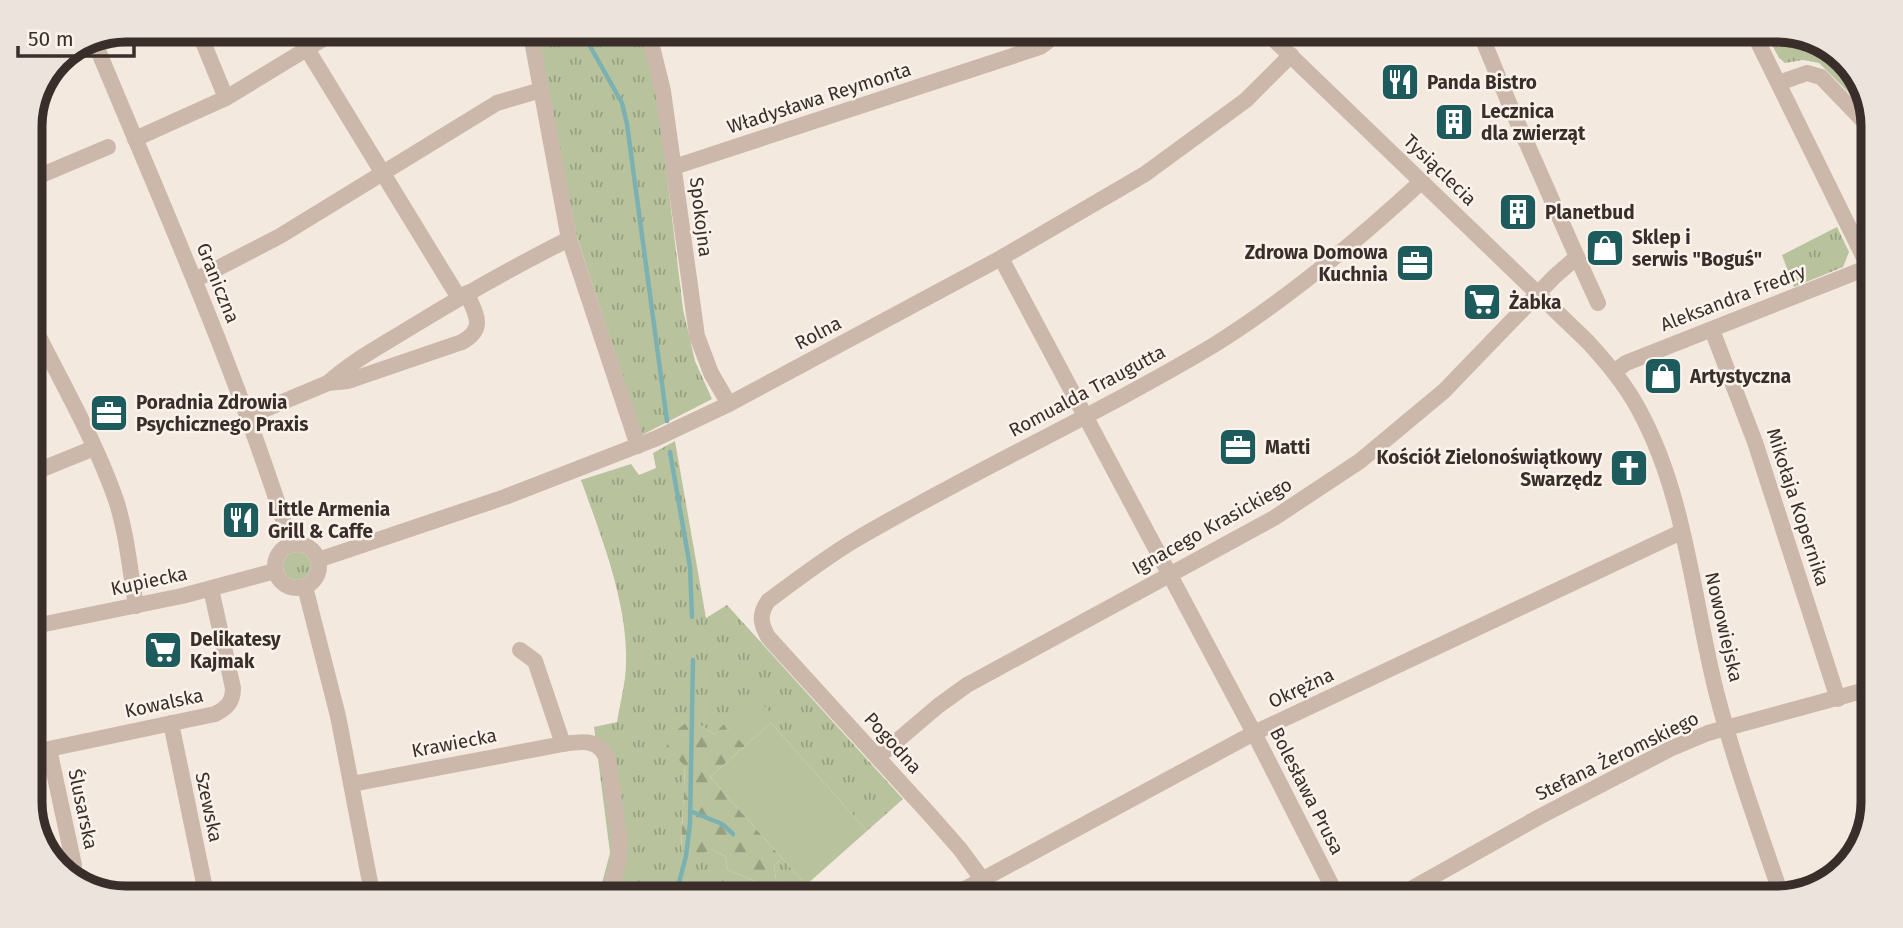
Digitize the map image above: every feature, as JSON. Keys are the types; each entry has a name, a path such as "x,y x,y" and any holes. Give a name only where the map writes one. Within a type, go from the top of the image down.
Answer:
{"street":[{"path":"203,42 226,98"},
{"path":"135,139 226,98 318,42"},
{"path":"532,42 569,239 638,446"},
{"name":"Spokojna","path":"651,42 663,91 697,336 711,373 729,404"},
{"name":"Władysława Reymonta","path":"674,167 1040,47 1044,42"},
{"name":"Tysiąclecia","path":"1277,42 1539,293 1614,372"},
{"path":"1484,42 1598,303"},
{"path":"1758,42 1861,245"},
{"name":"Graniczna","path":"96,48 195,280 249,416 291,545"},
{"path":"249,416 328,383 348,381 470,338 477,328 477,321 463,296 307,49"},
{"name":"Rolna","path":"318,560 505,497 687,426 1001,258 1133,181 1246,100 1291,55"},
{"path":"1779,83 1807,73 1821,77 1860,118"},
{"path":"195,280 280,236 497,103 541,90"},
{"path":"42,175 108,147"},
{"name":"Romualda Traugutta","path":"760,617 768,601 853,541 1186,360 1259,315 1347,249 1422,181"},
{"path":"328,383 345,367 463,296 569,239"},
{"path":"1539,293 1577,257"},
{"name":"Bolesława Prusa","path":"1001,258 1254,733 1332,886"},
{"name":"Aleksandra Fredry","path":"1614,372 1626,363 1712,330 1861,265"},
{"name":"Ignacego Krasickiego","path":"878,757 967,685 1274,518 1360,461 1444,391 1539,293"},
{"name":"Mikołaja Kopernika","path":"1712,330 1755,442 1838,699"},
{"path":"42,355 94,448 119,512 136,606"},
{"name":"Nowowiejska","path":"1614,372 1638,407 1663,464 1726,728 1778,886"},
{"path":"42,469 94,448"},
{"name":"Okrężna","path":"969,886 1254,733 1681,532"},
{"path":"291,545 306,546 315,553 318,560 316,577 305,587 295,589 285,585 275,571 279,553 291,545"},
{"name":"Kupiecka","path":"42,625 211,589 275,571"},
{"path":"305,587 338,716 371,886"},
{"name":"Kowalska","path":"42,750 215,714 228,706 233,688 211,589"},
{"name":"Pogodna","path":"760,617 768,637 878,757 988,886"},
{"path":"520,650 535,661 564,744"},
{"name":"Stefana Żeromskiego","path":"1417,886 1622,773 1695,738 1861,692"},
{"name":"Szewska","path":"171,723 205,886"},
{"name":"Krawiecka","path":"352,784 564,744 587,741 594,743 608,761 620,842 618,864 611,886"},
{"name":"Ślusarska","path":"49,749 74,867"}],"green space":[{"path":"538,42 647,42 656,84 683,309 695,361 712,399 642,435 576,234"},
{"path":"1770,42 1798,45 1814,51 1853,92 1857,101 1819,63 1803,60 1785,63"},
{"path":"1837,227 1849,252 1843,267 1794,287 1782,255"},
{"path":"675,441 706,618 727,605 903,799 867,831 771,723 745,746 725,725 714,734 697,723 685,766 681,850 711,849 725,856 728,870 757,882 757,886 601,886 610,853 594,727 617,722 625,678 625,640 623,617 612,570 581,480 631,464 639,475 656,468 653,453"},
{"path":"297,552 307,556 311,566 307,576 297,580 287,576 283,566 287,556"},
{"path":"755,696 771,713 740,741 724,724"},
{"path":"688,721 697,723 714,734 724,724 745,746 710,777 782,858 774,866 777,886 757,886 757,882 728,870 725,856 711,849 703,854 681,850 685,766 666,747 676,731"},
{"path":"771,723 867,831 806,885 710,777"},
{"path":"782,858 806,885 777,886 774,866"}],"waterway":[{"path":"588,42 622,103 627,124 667,421"},
{"path":"670,452 690,567 692,617"},
{"path":"678,886 690,824 693,660"},
{"path":"690,811 722,824 733,834"}],"place":[{"name":"Panda Bistro","path":"1400,82"},
{"name":"Lecznica dla zwierząt","path":"1454,122"},
{"name":"Planetbud","path":"1518,212"},
{"name":"Sklep i serwis \"Boguś\"","path":"1605,248"},
{"name":"Zdrowa Domowa Kuchnia","path":"1415,263"},
{"name":"Żabka","path":"1482,302"},
{"name":"Artystyczna","path":"1663,376"},
{"name":"Poradnia Zdrowia Psychicznego Praxis","path":"109,413"},
{"name":"Matti","path":"1238,447"},
{"name":"Kościół Zielonoświątkowy Swarzędz","path":"1629,468"},
{"name":"Little Armenia Grill & Caffe","path":"241,520"},
{"name":"Delikatesy Kajmak","path":"163,650"}]}
